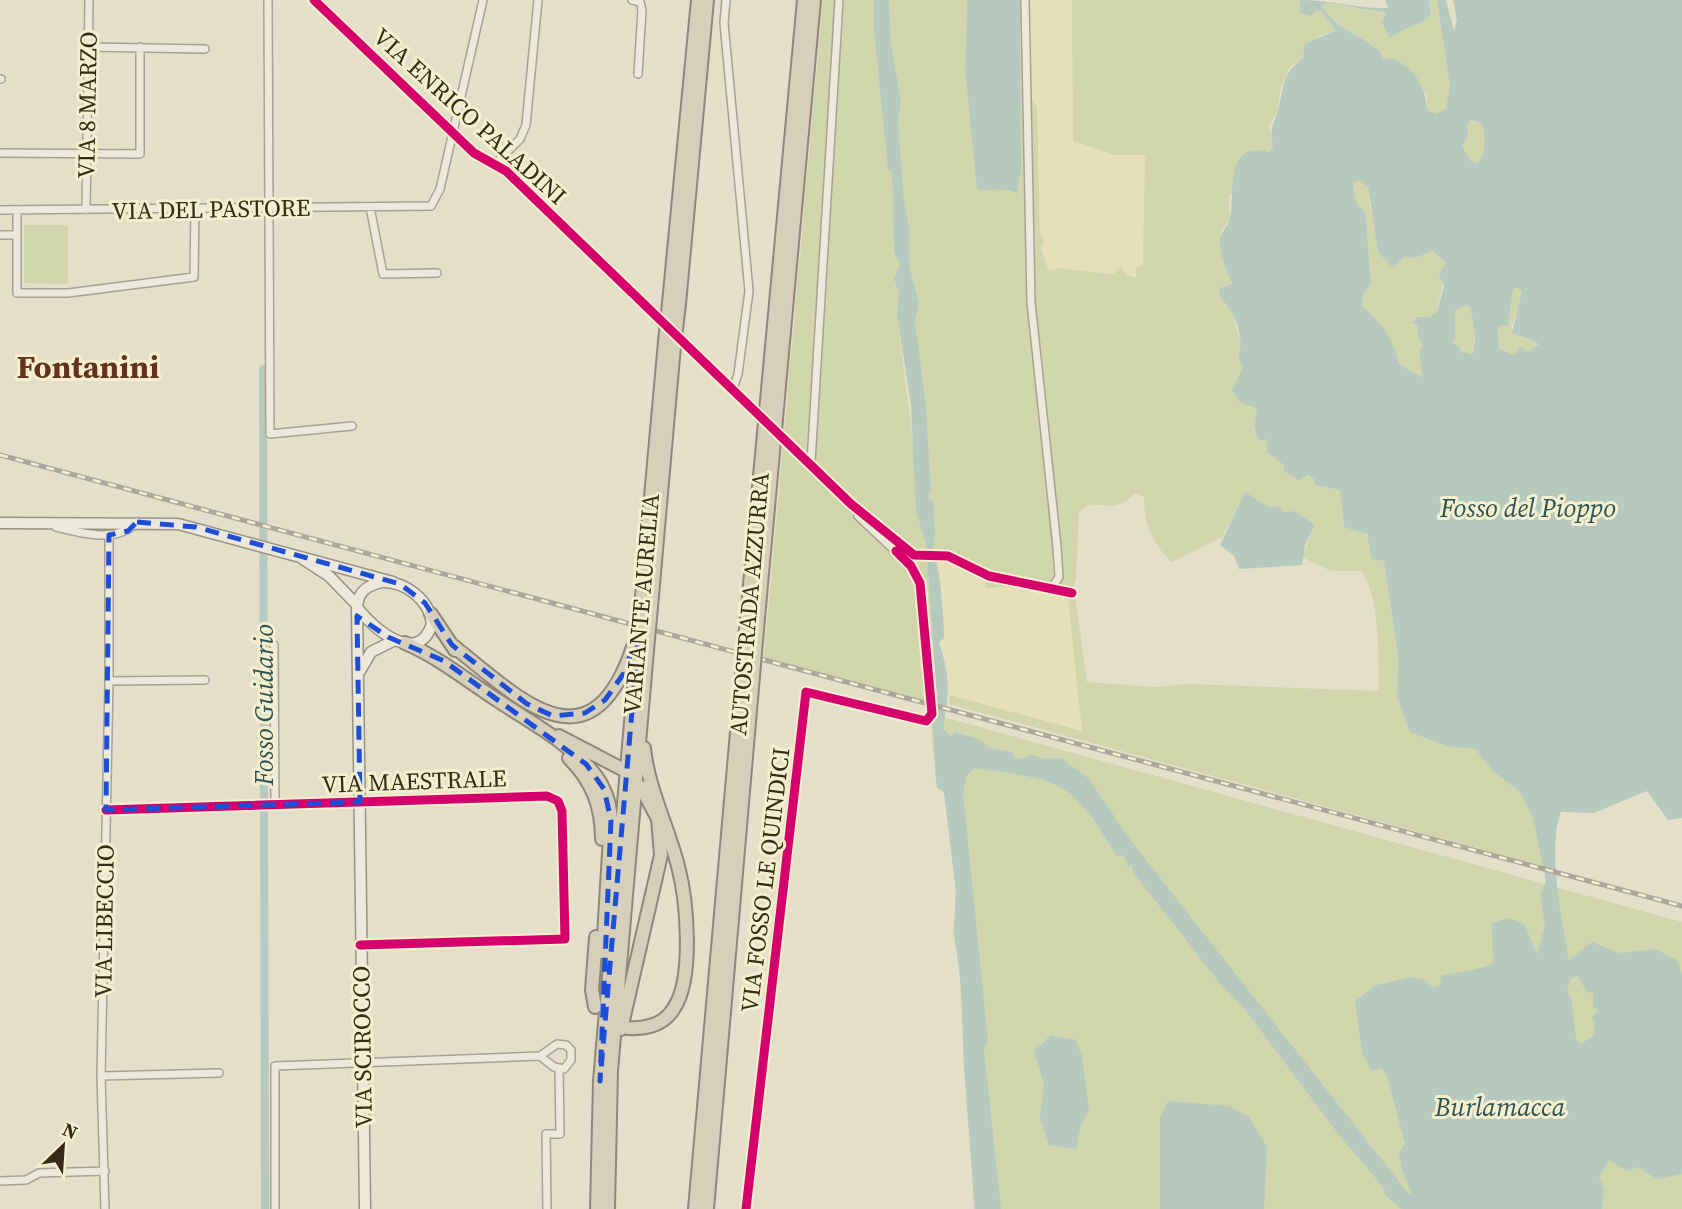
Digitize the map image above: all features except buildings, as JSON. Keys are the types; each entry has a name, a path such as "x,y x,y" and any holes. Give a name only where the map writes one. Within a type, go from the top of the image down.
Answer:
{"highway":[{"name":"VARIANTE AURELIA","path":"674,304 698,0"},
{"name":"VARIANTE AURELIA","path":"597,1209 600,1081 639,649 646,607 674,304 708,0"},
{"name":"AUTOSTRADA AZZURRA","path":"707,1209 744,721 804,0"},
{"name":"AUTOSTRADA AZZURRA","path":"753,618 814,0"},
{"name":"VARIANTE AURELIA","path":"608,1209 611,1070 643,703 639,630 646,607"},
{"path":"431,614 478,676 517,713"},
{"path":"400,642 444,661 536,726 592,771 609,803 600,1081"},
{"path":"452,645 529,706 547,714 564,716 585,713 606,700 639,649"},
{"path":"628,1028 654,1025 671,1012 680,998 685,956 682,883 646,761 643,703"},
{"name":"AUTOSTRADA AZZURRA","path":"695,1209 744,721"},
{"path":"536,726 622,769"},
{"path":"536,726 582,773 600,810 602,845 592,990 595,1007"},
{"path":"611,1070 661,864 660,827 640,787"}],"street":[{"name":"VIA 8 MARZO","path":"86,210 89,0"},
{"path":"268,0 270,434 352,426"},
{"name":"VIA ENRICO PALADINI","path":"314,0 481,159 506,171 751,407"},
{"path":"453,132 483,0"},
{"path":"494,165 520,139 527,122 538,0"},
{"path":"632,0 640,2 642,10 638,74"},
{"path":"726,0 724,35 749,291 738,374 733,389"},
{"path":"811,462 839,0"},
{"path":"1026,0 1031,302 1059,577 1051,589"},
{"path":"88,47 205,49"},
{"path":"0,153 140,154 140,47"},
{"name":"VIA DEL PASTORE","path":"0,210 431,206 436,201 453,132"},
{"path":"370,207 383,274 437,273"},
{"path":"17,210 17,293 68,293 194,277 195,209"},
{"path":"0,235 17,235"},
{"path":"790,446 811,462 841,494 914,555 942,555 989,576 1072,593"},
{"path":"841,494 842,501 911,566 920,583 931,699"},
{"path":"39,522 109,535 128,531 137,522"},
{"path":"0,523 137,522 185,525 256,542 393,582 414,593 431,614 432,624 426,635 416,642 400,642 371,652 358,675"},
{"name":"VIA LIBECCIO","path":"105,1209 101,1076 109,681 109,535"},
{"path":"287,551 329,576 374,627 400,642"},
{"path":"357,606 360,595 368,587 393,582"},
{"name":"VIA SCIROCCO","path":"357,606 365,1209"},
{"path":"273,804 274,645"},
{"path":"109,681 205,680"},
{"name":"VIA FOSSO LE QUINDICI","path":"746,1209 806,692 926,721 932,714 932,709"},
{"name":"VIA MAESTRALE","path":"106,810 547,796 558,801 562,811 565,939 360,945"},
{"path":"275,1209 275,1066 540,1056 559,1069 567,1067 571,1060 571,1050 566,1045 552,1046 540,1056"},
{"path":"547,1209 546,1134 560,1134 559,1069"},
{"path":"101,1076 219,1073"},
{"path":"0,1181 26,1180 38,1173 105,1171"}],"highlighted area":[{"path":"137,522 196,527 400,584 425,603 452,645 527,704 553,716 585,713 605,700 624,673 639,630 600,1081 611,820 604,789 586,764 444,661 388,637 357,616 360,802 106,810 109,535 128,531"}],"shaded area":[{"path":"1026,0 1072,0 1073,141 1115,155 1145,154 1143,280 1126,274 1083,270 1049,271 1045,253 1041,248 1036,116 1027,98"},
{"path":"936,555 984,574 986,589 1006,586 1068,597 1082,731 950,695 944,652 939,643 944,638 943,606"}],"green space":[{"path":"823,0 874,0 874,30 888,170 892,172 894,253 900,264 894,279 899,293 897,314 926,544 937,704 764,658"},
{"path":"889,0 967,0 965,68 987,191 997,187 1016,193 1021,170 1020,0 1025,0 1027,98 1032,99 1037,107 1040,233 1044,242 1041,248 1049,271 1058,268 1113,274 1121,267 1126,275 1137,278 1135,269 1143,264 1145,155 1115,155 1073,141 1072,0 1300,0 1313,12 1321,11 1336,30 1319,36 1303,58 1289,68 1280,91 1278,110 1269,127 1273,147 1229,196 1230,219 1222,230 1219,246 1232,284 1230,307 1242,347 1249,407 1257,409 1254,427 1259,442 1267,439 1279,462 1314,479 1315,485 1340,490 1344,527 1363,532 1369,539 1372,559 1384,561 1398,656 1397,696 1449,746 1475,749 1494,772 1520,792 1533,818 1543,866 949,704 950,695 1082,731 1068,597 1006,586 986,589 984,574 936,555 932,549 927,496 929,460 926,406 915,320 919,303 909,265 909,226 904,201 898,120 901,101 891,42","holes":["1135,493 1144,497 1150,532 1159,548 1172,562 1222,537 1245,493 1267,506 1279,507 1283,512 1295,511 1315,525 1302,557 1331,571 1362,571 1368,584 1377,630 1379,691 1189,684 1154,687 1087,682 1076,602 1072,593 1076,578 1079,513 1091,505 1119,504"]},
{"path":"1428,0 1437,0 1450,86 1446,108 1437,114 1427,110 1427,95 1406,65 1382,59 1381,52 1342,27 1322,7 1326,3 1387,14 1397,31 1421,22 1431,13"},
{"path":"1471,120 1481,123 1484,133 1484,149 1477,163 1471,161 1462,148 1468,136 1467,124"},
{"path":"1360,180 1368,186 1370,209 1393,268 1404,257 1415,258 1433,251 1446,263 1437,313 1429,317 1417,317 1412,324 1418,327 1423,345 1419,351 1422,378 1399,364 1394,347 1385,332 1362,306 1363,295 1371,283 1366,219 1364,209 1357,207 1353,183"},
{"path":"24,225 68,225 68,284 24,283"},
{"path":"1518,288 1522,292 1522,301 1511,327 1524,339 1541,343 1532,351 1515,354 1499,349 1498,326 1508,325 1513,289"},
{"path":"1470,306 1474,331 1471,354 1461,352 1452,343 1455,338 1455,310"},
{"path":"936,715 1682,922 1682,1209 974,1209 959,964 953,932 956,892 945,793 937,788 931,726"}],"water":[{"name":"Fosso del Pioppo","path":"874,0 889,0 891,42 901,101 898,120 904,201 909,226 909,265 919,303 915,320 926,406 931,491 927,496 933,502 935,536 932,549 937,565 944,638 939,643 946,666 948,686 943,729 951,736 956,732 980,740 989,748 1012,752 1014,757 1022,759 1031,755 1045,759 1061,758 1089,779 1131,841 1408,1193 1412,1194 1402,1170 1399,1152 1405,1144 1387,1075 1381,1068 1371,1071 1362,1053 1355,1001 1374,986 1411,977 1423,979 1432,987 1440,985 1441,976 1475,970 1493,963 1492,923 1509,918 1525,925 1537,955 1545,925 1540,895 1546,881 1533,818 1520,792 1494,772 1475,749 1447,746 1410,732 1397,696 1398,656 1384,561 1372,559 1367,534 1344,527 1340,490 1315,485 1314,479 1307,475 1299,480 1284,471 1285,466 1267,452 1267,439 1259,441 1254,427 1257,409 1240,402 1232,391 1243,367 1238,358 1241,342 1237,325 1219,296 1220,288 1232,284 1219,243 1230,218 1234,173 1244,154 1254,151 1269,152 1273,147 1272,131 1284,82 1290,70 1303,58 1305,44 1336,30 1321,11 1316,11 1311,16 1300,13 1300,0 1388,8 1385,0 1428,0 1431,13 1427,18 1390,39 1382,22 1386,13 1326,3 1322,7 1336,22 1381,52 1382,59 1391,59 1408,67 1424,91 1427,110 1437,114 1446,108 1450,86 1437,0 1446,0 1454,31 1457,20 1453,0 1682,0 1682,818 1668,820 1647,791 1594,813 1561,812 1555,845 1557,885 1569,960 1592,942 1619,953 1656,949 1677,960 1682,973 1682,1174 1657,1179 1638,1167 1627,1171 1609,1160 1599,1177 1604,1189 1602,1209 1401,1209 1385,1195 1384,1188 1339,1135 1247,1012 1218,981 1133,872 1132,864 1128,867 1124,855 1117,856 1101,830 1074,797 1045,781 974,768 966,777 963,793 988,1041 984,1050 1001,1209 975,1209 964,1069 961,985 954,931 956,892 944,792 937,788 936,781 933,726 938,715 926,544 916,511 911,406 897,314 899,293 894,279 900,264 894,253 892,172 888,170 874,30","holes":["1471,120 1481,123 1483,128 1484,150 1477,163 1471,161 1462,147 1468,136 1467,124","1360,180 1368,187 1378,252 1393,268 1404,257 1415,258 1433,251 1446,263 1439,274 1444,286 1437,312 1429,317 1417,317 1412,323 1418,327 1418,338 1423,345 1419,351 1422,377 1399,364 1386,332 1362,306 1363,295 1371,283 1366,219 1364,209 1357,206 1353,183","1518,288 1522,292 1512,333 1540,344 1528,352 1521,347 1514,355 1499,349 1498,326 1508,326 1513,289","1467,305 1470,307 1474,331 1472,354 1461,352 1459,346 1452,343 1455,338 1455,310","1578,976 1586,991 1594,994 1593,1009 1596,1008 1597,1011 1592,1018 1595,1023 1593,1036 1581,1044 1577,1041 1567,990 1571,978"]},
{"path":"967,0 1020,0 1021,169 1017,193 977,189 965,68"},
{"path":"1245,492 1267,506 1279,507 1283,512 1295,511 1315,525 1305,545 1302,565 1239,569 1234,556 1220,545"},
{"path":"1051,1035 1076,1040 1082,1056 1089,1111 1081,1124 1076,1149 1049,1145 1040,1118 1044,1084 1034,1051"},
{"path":"1168,1101 1229,1106 1249,1117 1267,1147 1264,1209 1160,1209 1160,1118"}],"waterway":[{"name":"Fosso Guidario","path":"263,369 265,1209"}],"tunnel":[{"path":"775,432 790,446"}],"railway":[{"path":"0,455 1682,906"}],"cycle path":[{"path":"314,0 474,153 506,171 851,504 914,555 948,556 989,576 1072,593"},
{"path":"746,1209 806,692 926,721 932,714 920,583 911,566 896,551"},
{"path":"106,810 547,796 558,801 562,811 565,939 360,945"}],"district":[{"name":"Fontanini","path":"88,367"}],"water label":[{"name":"Burlamacca","path":"1500,1107"}]}
